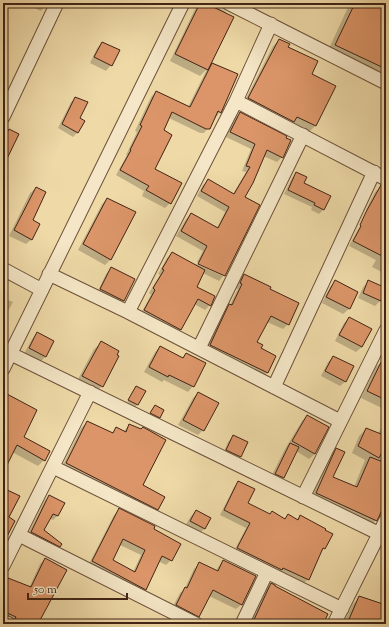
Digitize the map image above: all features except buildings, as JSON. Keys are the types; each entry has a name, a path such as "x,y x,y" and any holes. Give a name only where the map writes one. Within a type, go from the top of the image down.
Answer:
{"street":[{"path":"3,117 57,3"},
{"path":"182,3 6,361 90,392 382,535"},
{"path":"228,3 386,83"},
{"path":"128,312 236,101 271,24"},
{"path":"236,101 386,179"},
{"path":"199,348 303,135"},
{"path":"274,387 374,172"},
{"path":"3,269 42,290"},
{"path":"50,274 128,312 340,421"},
{"path":"303,497 386,330"},
{"path":"3,566 90,392"},
{"path":"53,467 342,609"},
{"path":"334,624 382,535 386,520"},
{"path":"19,535 196,624"},
{"path":"242,624 267,572"},
{"path":"3,621 9,624"}]}
